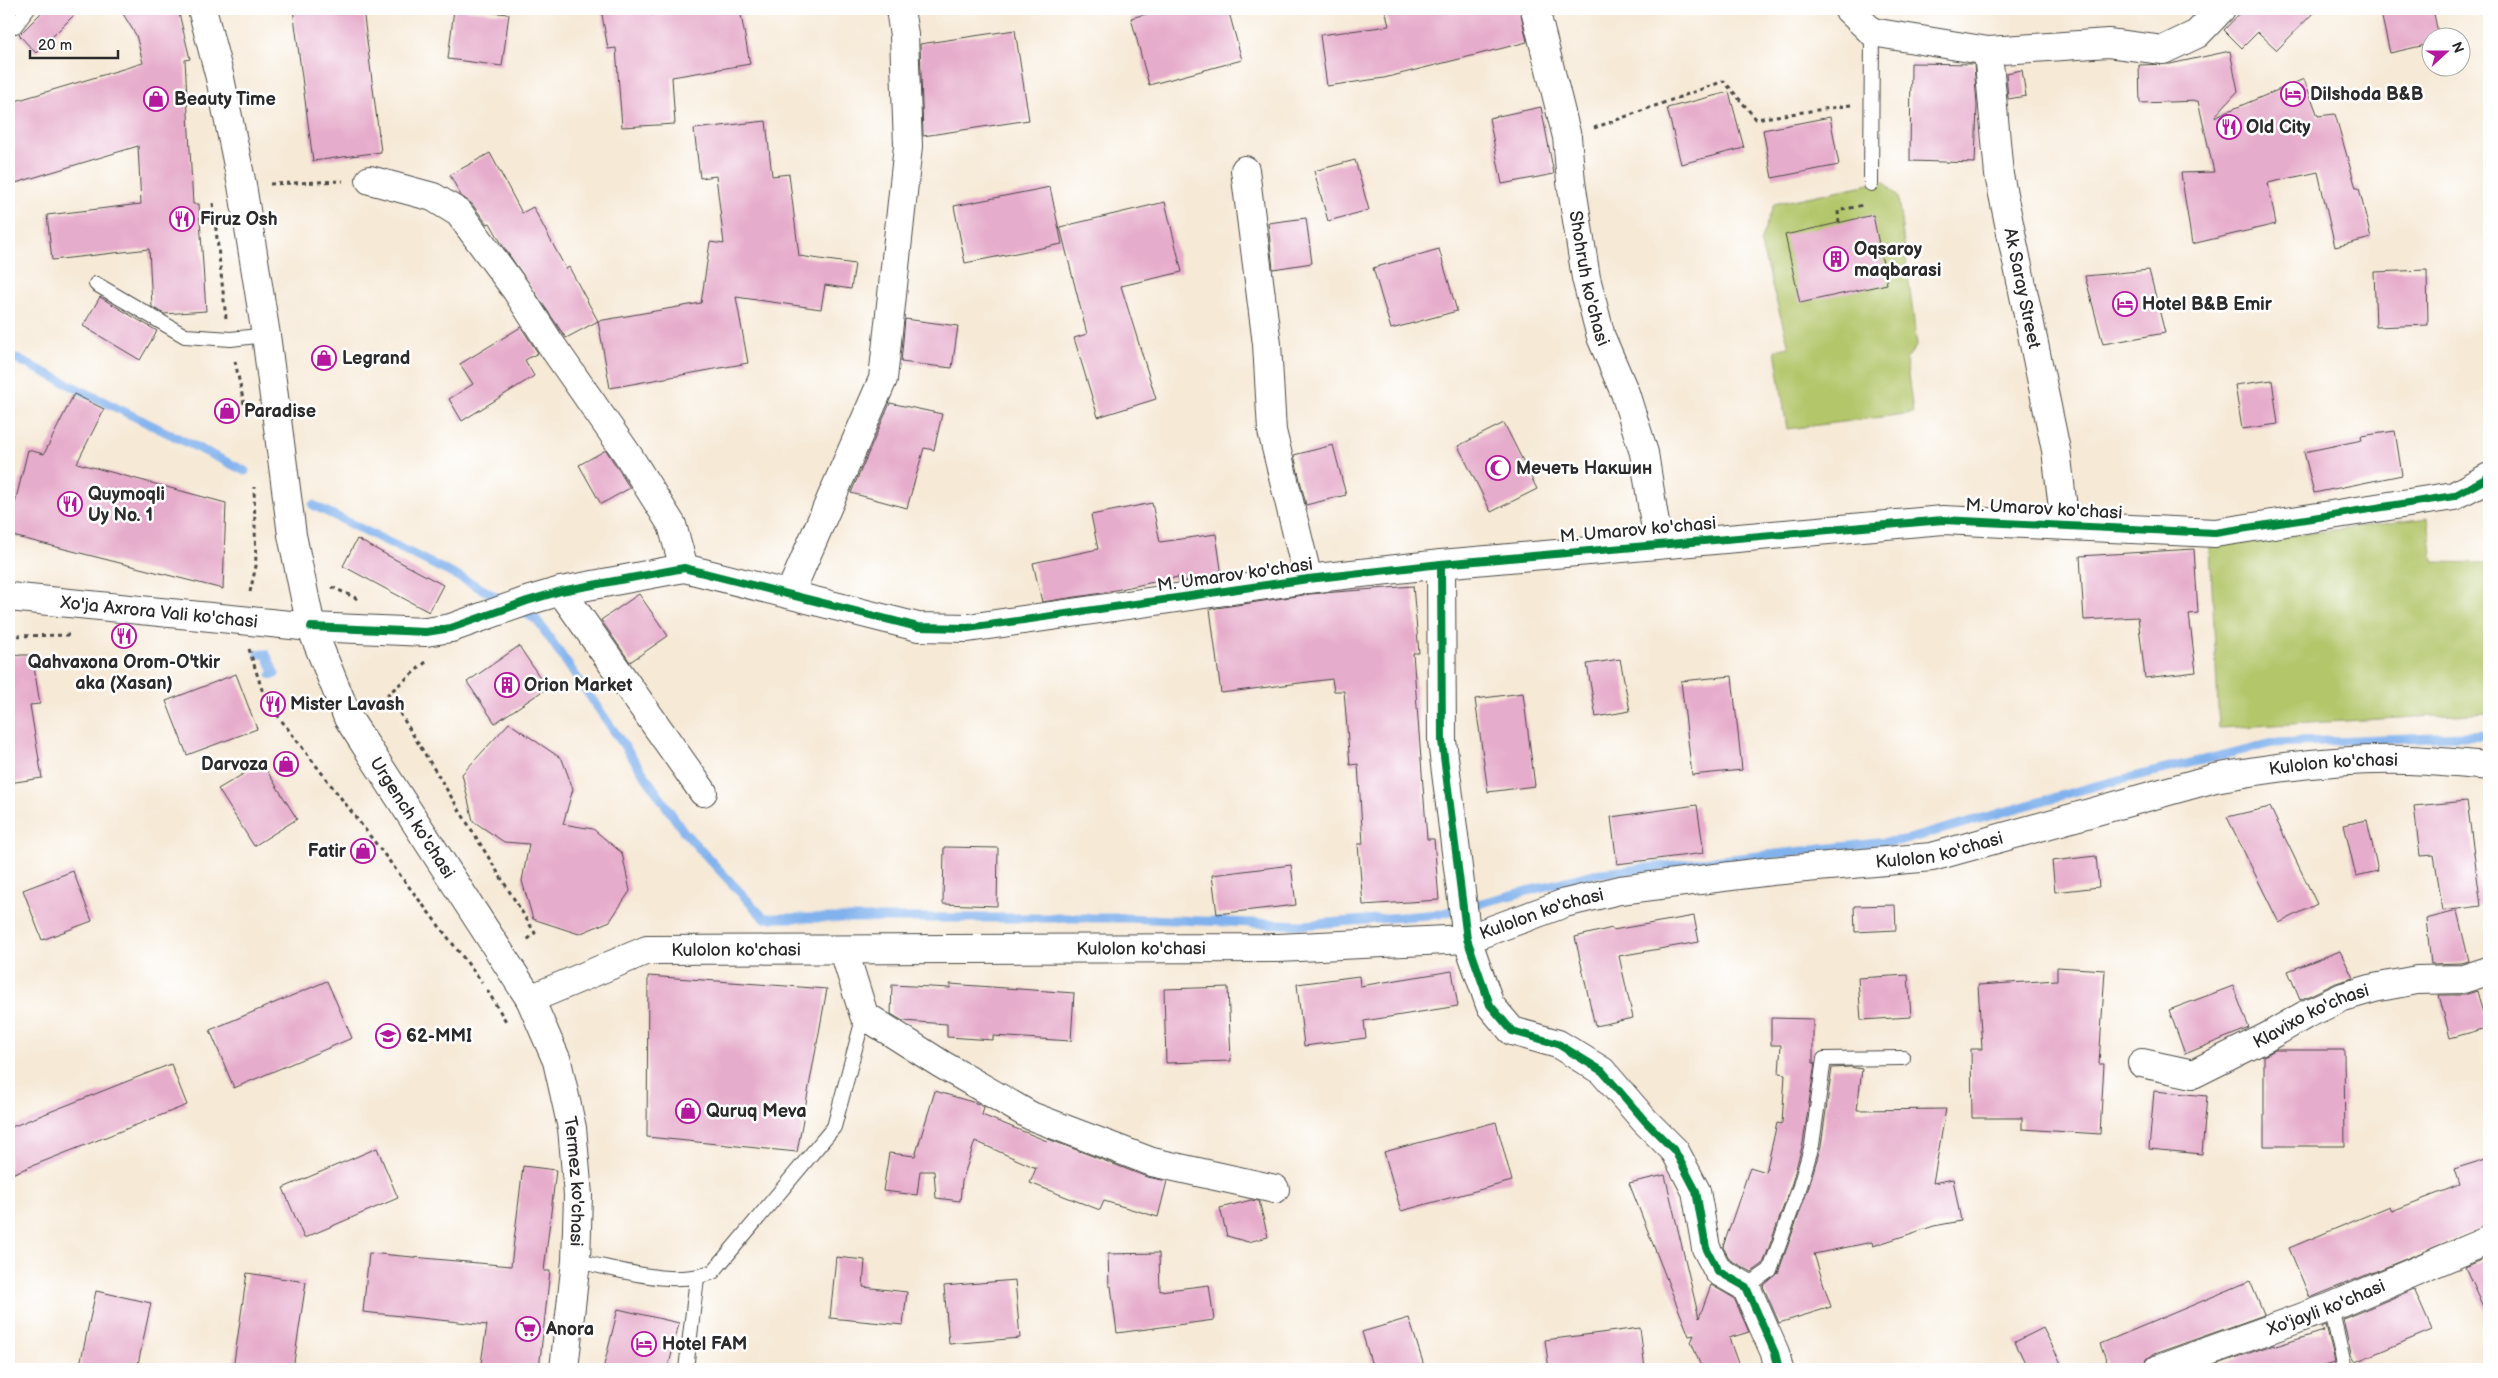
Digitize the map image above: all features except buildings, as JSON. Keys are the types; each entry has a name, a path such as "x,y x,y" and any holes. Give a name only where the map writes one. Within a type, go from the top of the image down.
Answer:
{"street":[{"name":"Urgench ko'chasi","path":"202,9 220,78 242,185 266,335 292,535 311,627 348,718 530,999"},
{"path":"790,593 882,379 908,146 904,35 900,9"},
{"name":"Shohruh ko'chasi","path":"1535,9 1567,137 1571,182 1586,278 1601,337 1625,394 1644,453 1658,543"},
{"path":"1848,9 1872,32 1988,50 2108,42 2163,50 2198,34 2222,9"},
{"name":"Ak Saray Street","path":"1988,50 1999,175 2056,450 2065,525"},
{"path":"1245,170 1267,344 1272,432 1308,579"},
{"path":"370,180 433,197 459,213 516,290 550,343 628,455 672,525 684,568"},
{"name":"M. Umarov ko'chasi","path":"684,568 790,593 918,627 968,628 1308,579 1441,564 1658,543 1943,520 2215,533 2454,496 2489,476"},
{"path":"1441,564 1442,741 1466,931 1490,1005 1512,1031 1558,1044 1602,1071 1645,1121 1675,1151 1696,1191 1706,1248 1718,1271 1746,1287 1775,1353 1779,1369"},
{"name":"Xo'ja Axrora Vali ko'chasi","path":"9,597 311,627 426,632 451,628 527,601 562,591 684,568"},
{"path":"562,591 703,792"},
{"name":"Kulolon ko'chasi","path":"530,999 647,950 844,951 1278,948 1466,931 1565,903 1620,890 1761,872 1932,858 2215,778 2262,769 2312,763 2408,760 2489,766"},
{"path":"844,951 864,1015 941,1064 1031,1116 1152,1162 1275,1189"},
{"name":"Klavixo ko'chasi","path":"2142,1063 2193,1074 2267,1037 2305,1015 2343,998 2374,988 2418,980 2463,979 2489,972"},
{"name":"Termez ko'chasi","path":"530,999 557,1061 572,1128 578,1195 576,1261 564,1369"},
{"name":"Xo'jayli ko'chasi","path":"2159,1369 2331,1307 2489,1240"}],"lane":[{"path":"15,26 28,9"},
{"path":"1871,184 1872,32"},
{"path":"96,284 185,336 231,339 266,335"},
{"path":"576,1261 659,1276 697,1278 713,1272 834,1127 864,1015"},
{"path":"1746,1287 1770,1270 1800,1186 1812,1145 1824,1059 1904,1058"},
{"path":"686,1369 697,1278"},
{"path":"2331,1307 2345,1369"}],"path":[{"path":"1567,137 1724,81 1756,119 1872,102"},
{"path":"242,185 370,180"},
{"path":"1839,223 1838,211 1874,203 1871,184"},
{"path":"224,307 244,407"},
{"path":"254,483 256,566"},
{"path":"9,636 81,635"},
{"path":"239,648 249,649 265,698 482,982"}],"green space":[{"path":"1884,181 1898,197 1917,345 1906,360 1913,413 1787,429 1775,350 1789,347 1760,242 1774,204"},
{"path":"2428,518 2433,562 2489,563 2489,713 2219,728 2210,546"}],"waterway":[{"path":"9,355 245,471"},
{"path":"313,505 471,583 507,603"},
{"path":"518,609 537,620 684,832 764,918 1123,918 1303,925 1439,914 1593,874 1905,840 2095,786 2273,743 2489,735"},
{"path":"258,654 266,654 275,674 271,675"}],"cycle path":[{"path":"311,627 426,632 451,628 561,591 684,568 918,627 968,628 1308,579 1441,564 1943,520 2215,533 2454,496 2489,477"},
{"path":"1441,564 1442,741 1467,939 1490,1005 1512,1031 1558,1044 1602,1071 1645,1121 1675,1151 1696,1191 1706,1248 1718,1271 1746,1287 1775,1353 1779,1369"}],"place":[{"name":"Dilshoda B&B","path":"2293,94"},
{"name":"Beauty Time","path":"156,99"},
{"name":"Old City","path":"2229,127"},
{"name":"Firuz Osh","path":"182,219"},
{"name":"Oqsaroy maqbarasi","path":"1836,259"},
{"name":"Hotel B&B Emir","path":"2125,304"},
{"name":"Legrand","path":"324,358"},
{"name":"Paradise","path":"227,411"},
{"name":"Мечеть Накшин","path":"1498,468"},
{"name":"Quymoqli Uy No. 1","path":"70,504"},
{"name":"Qahvaxona Orom-O'tkir aka (Xasan)","path":"124,636"},
{"name":"Orion Market","path":"507,685"},
{"name":"Mister Lavash","path":"273,704"},
{"name":"Darvoza","path":"286,764"},
{"name":"Fatir","path":"363,851"},
{"name":"62-MMI","path":"388,1036"},
{"name":"Quruq Meva","path":"688,1111"},
{"name":"Anora","path":"528,1329"},
{"name":"Hotel FAM","path":"644,1344"}]}
